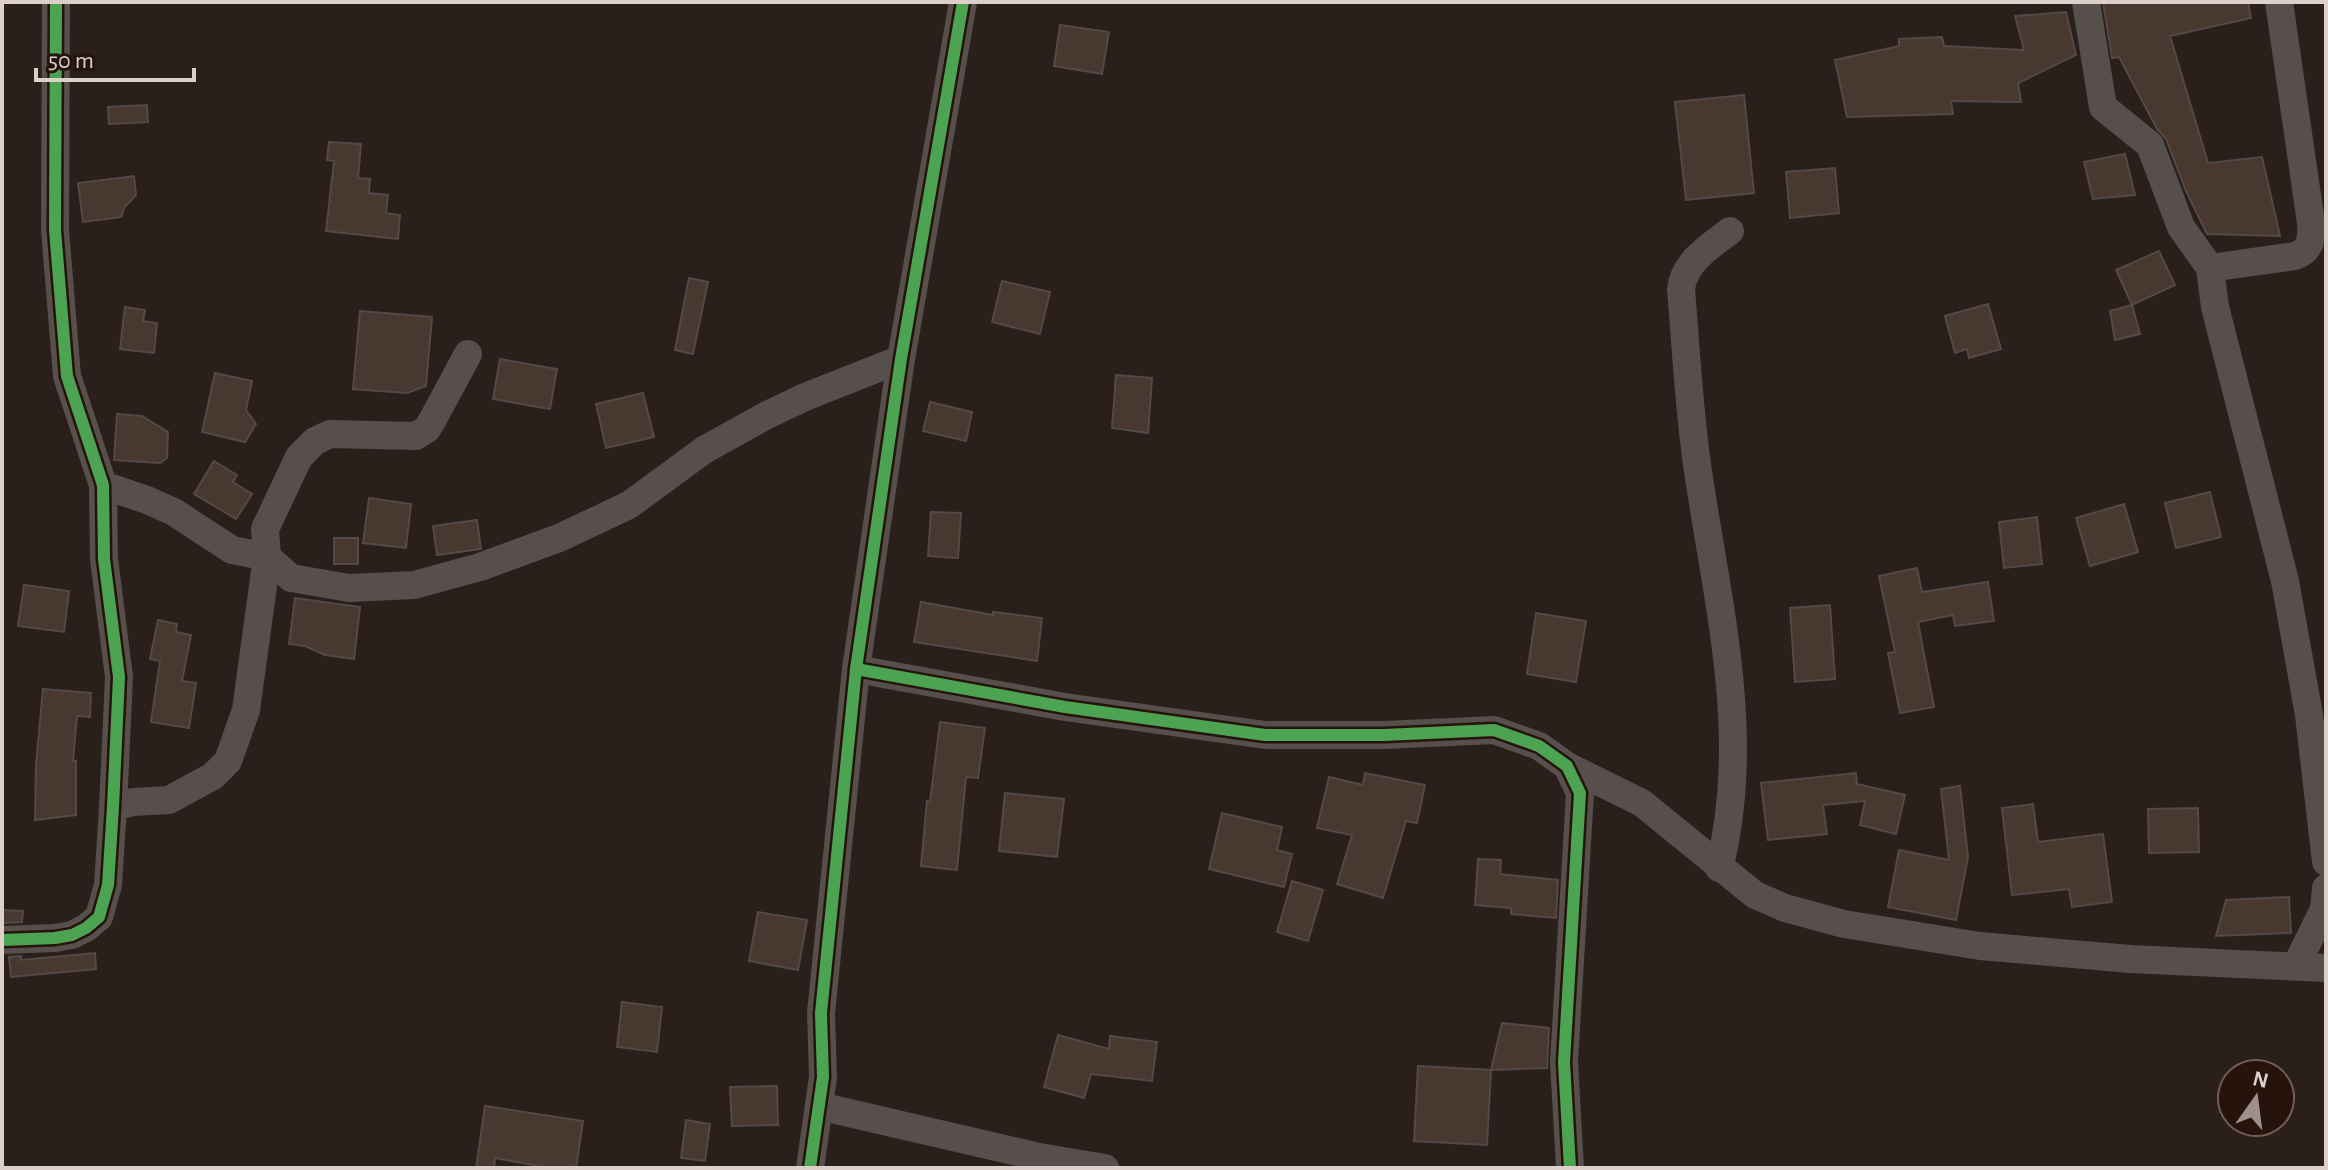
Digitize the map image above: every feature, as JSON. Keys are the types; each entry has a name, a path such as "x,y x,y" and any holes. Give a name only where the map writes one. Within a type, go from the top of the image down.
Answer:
{"street":[{"path":"2,940 72,935 99,917 108,885 113,807 119,677 104,559 103,485 67,376 55,230 56,2"},
{"path":"810,1168 823,1077 821,1013 856,669 901,359 963,2"},
{"path":"2086,2 2103,107 2150,145 2181,227 2210,268 2215,307 2285,581 2309,715 2326,862"},
{"path":"2210,268 2295,256 2304,252 2310,244 2311,223 2279,2"},
{"path":"1719,868 1730,828 1733,712 1724,627 1697,468 1681,289 1682,277 1692,264 1730,231"},
{"path":"113,807 133,802 169,800 213,776 228,761 246,710 267,557 265,529 299,457 315,441 330,434 416,436 427,429 468,354"},
{"path":"103,485 174,512 232,550 267,557 291,578 349,588 414,585 480,567 559,538 629,505 704,450 767,415 901,359"},
{"path":"856,669 1065,707 1265,735 1384,735 1494,730 1539,746 1567,766 1642,803 1755,895 1785,908 1844,924 1927,939 2130,959 2326,968"},
{"path":"1567,766 1580,793 1564,1062 1570,1168"},
{"path":"2296,966 2324,909 2326,888"},
{"path":"819,1106 1039,1157 1105,1168"}],"building":[{"path":"2103,2 2248,2 2251,18 2170,36 2208,163 2262,157 2280,236 2207,234 2166,139 2157,129 2119,57 2112,58"},
{"path":"2066,12 2076,55 2018,83 2021,102 1951,101 1953,114 1847,117 1835,60 1899,46 1899,39 1942,37 1944,46 2024,50 2015,16"},
{"path":"1060,25 1109,32 1102,74 1054,66"},
{"path":"1744,95 1754,193 1686,200 1675,102"},
{"path":"147,105 148,122 109,124 108,107"},
{"path":"329,142 361,144 358,178 370,179 369,193 388,195 386,213 400,215 398,239 326,231 334,161 327,160"},
{"path":"2125,154 2135,195 2093,199 2084,162"},
{"path":"1835,168 1839,213 1790,218 1786,172"},
{"path":"134,176 136,195 124,208 121,217 83,222 78,183"},
{"path":"2159,251 2175,285 2132,305 2116,270"},
{"path":"689,278 708,282 693,354 675,350"},
{"path":"1002,281 1050,292 1040,334 992,322"},
{"path":"1988,304 2001,349 1969,358 1967,349 1955,353 1945,316"},
{"path":"2132,305 2140,334 2115,340 2110,311"},
{"path":"125,307 145,310 143,321 157,323 154,353 120,349"},
{"path":"360,311 432,317 426,386 407,393 353,389"},
{"path":"500,359 557,369 550,409 493,399"},
{"path":"215,373 252,381 246,410 256,424 245,442 202,432"},
{"path":"1116,375 1152,378 1148,433 1112,428"},
{"path":"643,393 654,437 606,448 596,404"},
{"path":"930,402 972,412 966,441 923,431"},
{"path":"117,414 142,416 168,432 167,458 160,463 114,460"},
{"path":"214,461 237,475 233,482 252,494 236,519 194,494"},
{"path":"2210,492 2221,537 2176,548 2165,503"},
{"path":"369,498 411,504 406,548 363,543"},
{"path":"2124,504 2138,552 2090,566 2076,518"},
{"path":"931,512 961,513 958,558 928,556"},
{"path":"2037,517 2042,564 2004,568 1999,522"},
{"path":"477,520 481,549 437,555 433,526"},
{"path":"334,538 358,538 358,564 334,564"},
{"path":"1917,568 1922,592 1988,582 1994,621 1955,626 1953,615 1918,622 1934,707 1900,713 1888,653 1895,652 1879,576"},
{"path":"24,585 69,591 64,632 18,626"},
{"path":"295,598 360,607 354,659 325,655 305,646 289,644"},
{"path":"921,602 993,615 993,612 1042,618 1037,661 914,642"},
{"path":"1830,605 1835,679 1795,682 1790,608"},
{"path":"1536,613 1586,621 1576,682 1527,674"},
{"path":"158,620 177,624 176,632 191,635 182,681 196,683 189,728 151,722 160,661 150,659"},
{"path":"43,689 91,693 90,717 77,716 73,761 76,761 76,815 35,820 36,764"},
{"path":"940,722 985,728 978,778 966,777 957,870 921,866 927,801 930,802"},
{"path":"1365,773 1425,785 1417,823 1406,821 1383,898 1337,884 1352,835 1317,828 1329,777 1363,785"},
{"path":"1856,773 1857,784 1905,795 1896,834 1860,825 1865,801 1823,805 1827,834 1768,840 1761,783"},
{"path":"1960,786 1968,857 1956,920 1888,907 1899,850 1949,860 1941,789"},
{"path":"1005,793 1064,799 1057,857 999,851"},
{"path":"2033,804 2038,842 2103,834 2112,902 2072,907 2069,889 2012,895 2002,808"},
{"path":"2198,808 2199,852 2149,853 2148,809"},
{"path":"1222,813 1282,827 1277,850 1292,854 1284,887 1209,869"},
{"path":"1478,859 1501,860 1500,874 1558,880 1556,918 1511,914 1511,908 1475,905"},
{"path":"1292,881 1323,890 1308,941 1277,932"},
{"path":"2289,897 2291,933 2216,936 2226,900"},
{"path":"2,910 23,911 22,922 2,923"},
{"path":"758,912 807,920 798,970 749,961"},
{"path":"95,953 96,969 11,977 9,957 21,956 21,960"},
{"path":"622,1002 662,1007 657,1052 617,1047"},
{"path":"1502,1023 1549,1028 1547,1068 1491,1070"},
{"path":"1058,1035 1109,1049 1110,1036 1157,1042 1152,1081 1091,1074 1084,1098 1044,1087"},
{"path":"1418,1066 1491,1070 1487,1145 1414,1141"},
{"path":"777,1086 778,1125 732,1126 730,1087"},
{"path":"485,1106 583,1121 576,1168 550,1168 495,1158 494,1168 476,1168"},
{"path":"686,1120 710,1124 705,1161 681,1158"}],"cycle path":[{"path":"2,940 72,935 99,917 108,885 113,807 119,677 104,559 103,485 67,376 55,230 56,2"},
{"path":"810,1168 823,1077 821,1013 856,669 901,359 963,2"},
{"path":"856,669 1065,707 1265,735 1384,735 1494,730 1539,746 1567,766 1580,793 1564,1062 1570,1168"}]}
